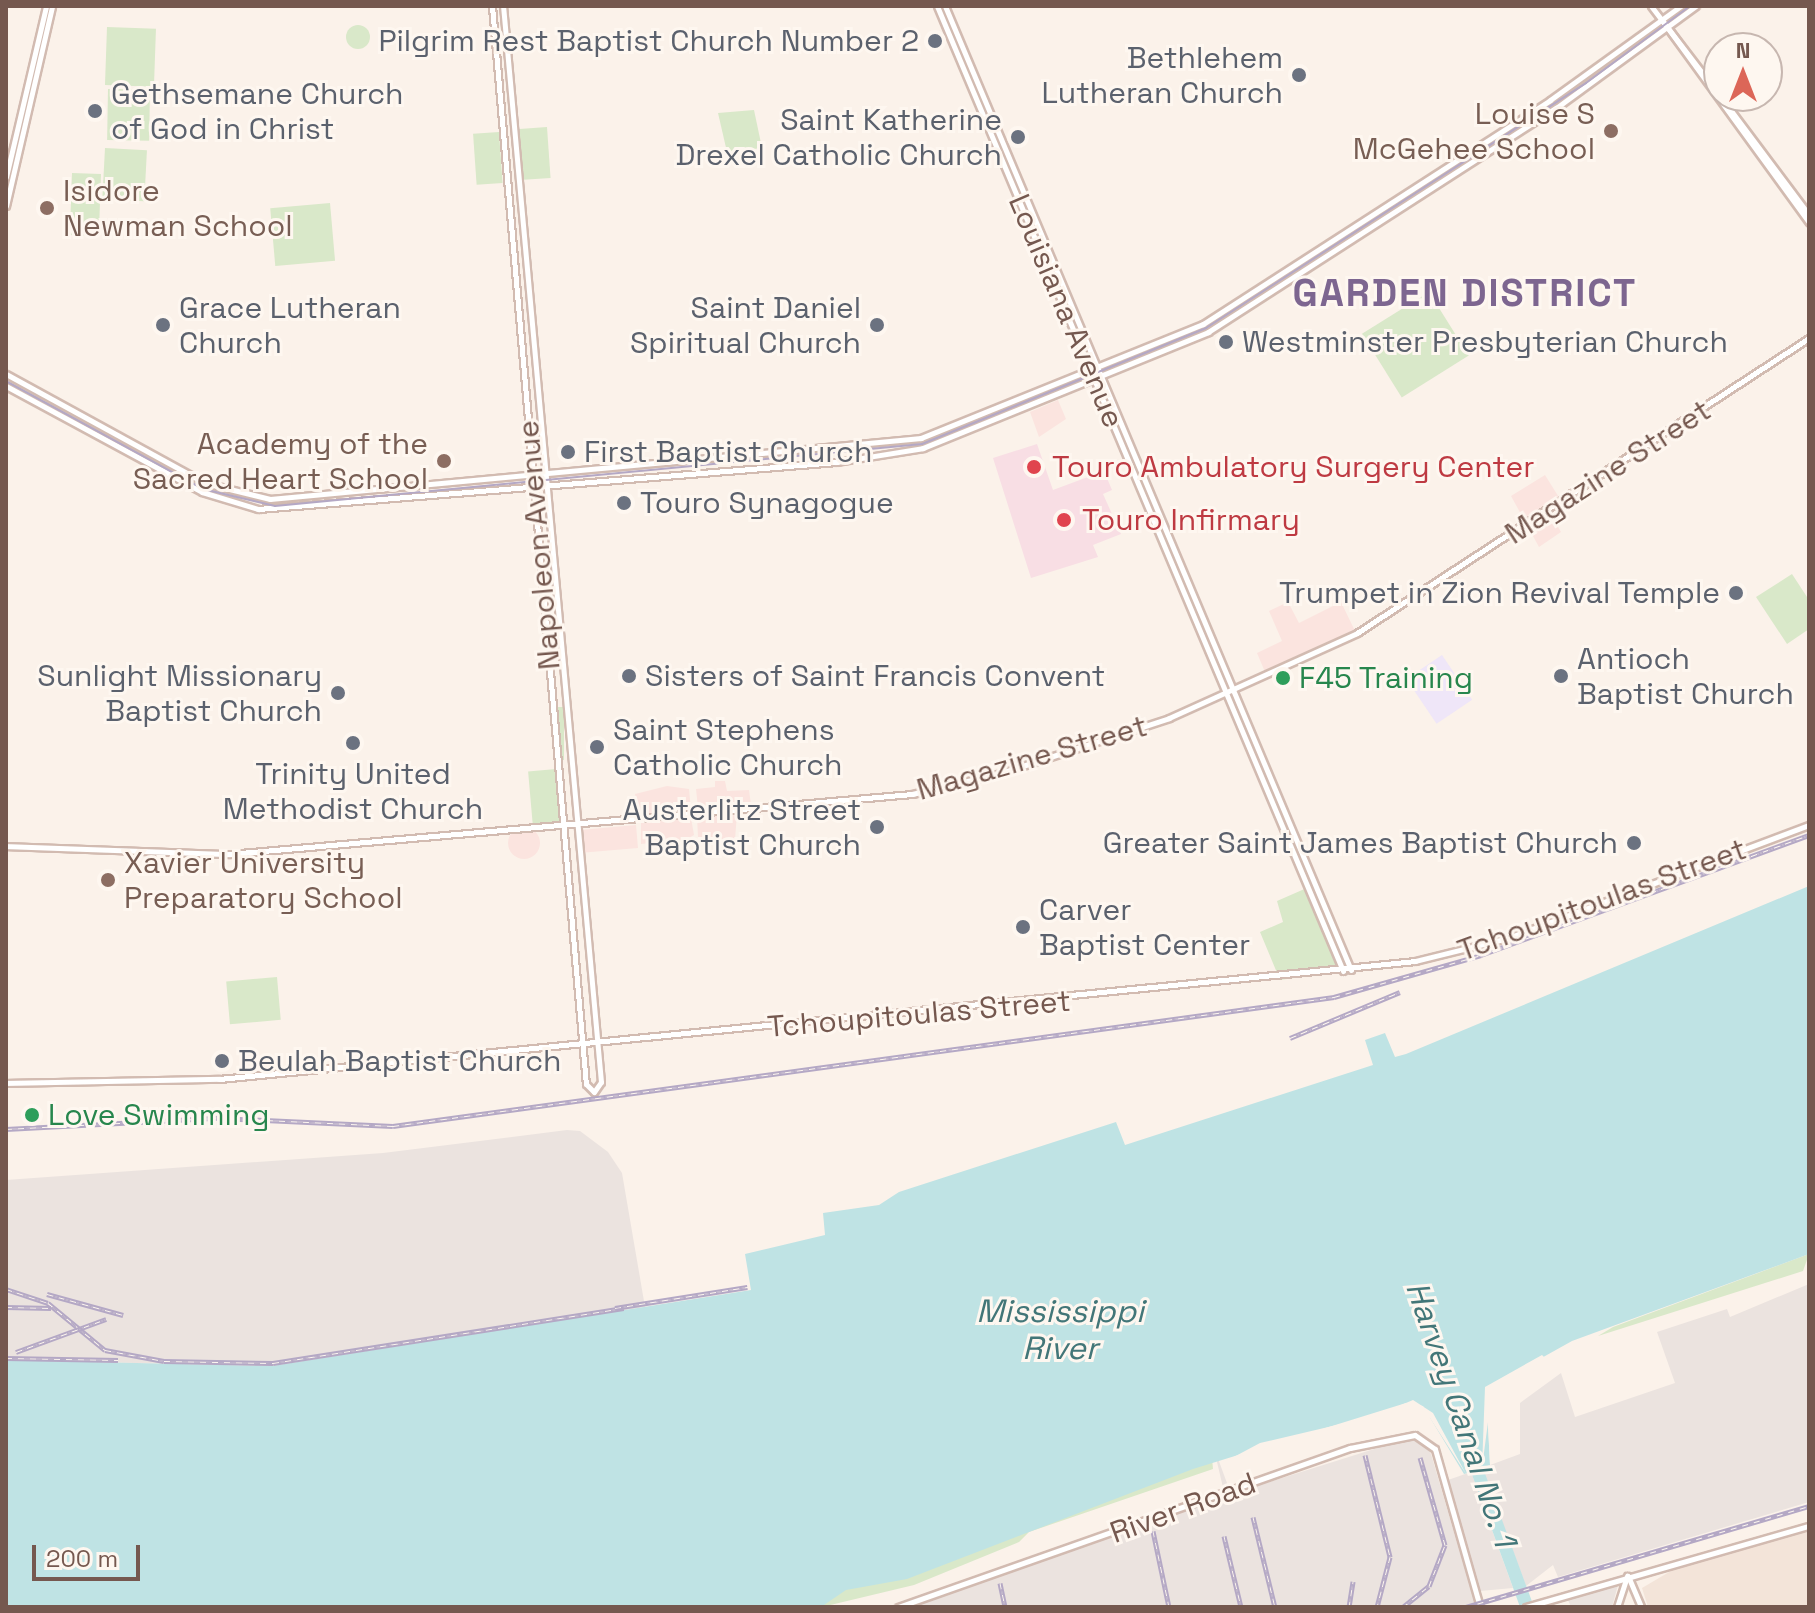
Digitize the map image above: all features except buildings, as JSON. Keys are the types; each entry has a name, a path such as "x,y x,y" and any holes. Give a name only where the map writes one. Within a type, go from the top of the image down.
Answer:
{"street":[{"path":"6,177 46,6"},
{"path":"6,206 52,6"},
{"name":"Napoleon Avenue","path":"492,6 586,1084 594,1092 601,1082 503,6"},
{"name":"Louisiana Avenue","path":"937,6 1096,372 1103,379 1234,691 1242,720 1343,971"},
{"name":"Louisiana Avenue","path":"945,6 1078,330"},
{"path":"1651,6 1809,222"},
{"path":"6,374 187,473 244,496 282,499 545,477 917,439 1096,372 1203,324 1618,52 1681,6"},
{"path":"6,386 202,492 244,507 297,509 535,489 902,452 1096,382 1210,331 1623,60 1696,6"},
{"path":"1666,28 1703,75"},
{"path":"1618,52 1623,60"},
{"path":"1731,112 1809,215"},
{"name":"Magazine Street","path":"6,846 229,854 923,792 1001,773 1227,694 1357,633 1809,338"},
{"name":"Louisiana Avenue","path":"1096,372 1096,382 1110,417 1227,694 1242,720 1351,970"},
{"path":"1110,417 1117,414"},
{"path":"587,473 587,484"},
{"name":"Tchoupitoulas Street","path":"6,1083 219,1079 1351,970 1508,938 1809,825"},
{"path":"566,850 579,849"},
{"name":"River Road","path":"898,1607 1388,1439 1415,1435 1430,1442 1445,1481 1480,1607"},
{"path":"1526,1607 1809,1526"},
{"path":"1617,1607 1628,1576"},
{"path":"1628,1576 1641,1607"}],"shaded area":[{"path":"1058,400 1066,419 1039,437 1030,412"},
{"name":"Touro Infirmary","path":"1037,444 1053,490 1104,471 1112,490 1103,494 1121,534 1093,545 1098,557 1031,578 993,458"},
{"path":"1545,475 1560,499 1547,508 1561,532 1539,547 1511,496"},
{"path":"1288,602 1299,623 1341,602 1355,631 1265,672 1257,653 1282,641 1269,611"},
{"path":"1442,655 1472,700 1437,724 1406,679"},
{"path":"715,781 725,781 727,791 749,790 751,805 698,808 696,789 715,787"},
{"path":"667,786 689,789 691,810 639,816 635,794"},
{"path":"737,813 735,840 698,837 697,817"},
{"path":"691,818 694,835 687,839 641,844 641,822"},
{"path":"636,825 638,848 582,853 580,830"},
{"path":"524,827 535,832 540,843 535,854 524,859 513,854 508,843 513,832"},
{"path":"567,1130 580,1131 608,1152 622,1173 645,1307 272,1366 6,1360 6,1180 383,1153"},
{"path":"1809,1284 1809,1502 1558,1577 1553,1565 1526,1586 1482,1468 1520,1454 1520,1403 1561,1373 1575,1417 1675,1383 1657,1332 1727,1309 1730,1317"},
{"path":"1406,1439 1423,1441 1431,1454 1476,1607 906,1607 1225,1496 1213,1445 1231,1494"},
{"path":"1471,1472 1513,1588 1480,1591 1448,1480"},
{"path":"1809,1525 1809,1607 1648,1607 1642,1588 1681,1565"},
{"path":"1618,1585 1612,1607 1571,1607 1568,1600"}],"green space":[{"path":"358,25 366,29 370,37 366,45 358,49 350,45 346,37 350,29"},
{"path":"107,27 156,29 154,87 105,85"},
{"path":"108,89 150,90 149,141 107,140"},
{"path":"754,110 762,148 727,152 718,113"},
{"path":"547,127 551,178 520,180 516,129"},
{"path":"499,132 503,183 477,185 473,134"},
{"path":"105,148 147,150 144,201 102,199"},
{"path":"72,173 101,174 99,236 70,235"},
{"path":"330,203 335,261 275,266 270,208"},
{"path":"1429,292 1469,356 1402,397 1362,334"},
{"path":"1792,574 1809,600 1809,629 1787,644 1756,597"},
{"path":"556,707 564,707 564,760 556,760"},
{"path":"556,769 561,822 533,824 528,771"},
{"path":"1309,887 1343,971 1280,980 1260,932 1283,922 1277,901"},
{"path":"277,977 281,1020 230,1024 226,981"},
{"path":"1809,1254 1803,1271 1598,1336 1613,1327"},
{"path":"1212,1458 1213,1469 1029,1532 1019,1542 914,1585 822,1607 832,1594"}],"water":[{"name":"Mississippi River","path":"1809,886 1809,1254 1572,1341 1486,1389 1490,1465 1483,1468 1534,1607 1520,1607 1471,1472 1464,1474 1423,1406 1406,1403 1193,1469 907,1579 846,1590 821,1607 6,1607 6,1360 272,1366 751,1290 745,1254 825,1235 823,1213 879,1205 899,1192 1116,1122 1125,1145 1373,1065 1365,1040 1385,1033 1395,1057 1406,1054"}],"pier":[{"path":"1542,1355 1546,1359 1490,1391 1490,1465 1488,1422 1482,1468 1485,1387"},
{"path":"1413,1400 1433,1413 1466,1474 1430,1418 1406,1408 1230,1459 1260,1443 1375,1416"}],"tram line":[{"path":"6,381 203,489 275,506 922,444 1206,328 1586,83 1690,6"}],"railway":[{"path":"6,1129 219,1118 393,1126 1334,997 1481,955 1809,835"},
{"path":"1290,1038 1400,992"},
{"path":"615,1308 747,1287"},
{"path":"6,1289 48,1303 105,1350 164,1361 273,1363 624,1308"},
{"path":"47,1294 123,1315"},
{"path":"6,1307 51,1308"},
{"path":"16,1352 106,1319"},
{"path":"6,1358 118,1360"},
{"path":"1365,1455 1390,1557 1377,1607"},
{"path":"1403,1607 1429,1586 1445,1545 1420,1457"},
{"path":"1466,1607 1809,1506"},
{"path":"1253,1517 1275,1607"},
{"path":"1153,1531 1169,1607"},
{"path":"1224,1536 1241,1607"},
{"path":"1349,1607 1353,1581"},
{"path":"1000,1583 1005,1607"}],"place":[{"name":"Pilgrim Rest Baptist Church Number 2","path":"935,41"},
{"name":"Bethlehem Lutheran Church","path":"1299,75"},
{"name":"Gethsemane Church of God in Christ","path":"95,111"},
{"name":"Louise S McGehee School","path":"1611,131"},
{"name":"Saint Katherine Drexel Catholic Church","path":"1018,137"},
{"name":"Isidore Newman School","path":"47,208"},
{"name":"Grace Lutheran Church","path":"163,325"},
{"name":"Saint Daniel Spiritual Church","path":"877,325"},
{"name":"Westminster Presbyterian Church","path":"1226,342"},
{"name":"First Baptist Church","path":"568,452"},
{"name":"Academy of the Sacred Heart School","path":"444,461"},
{"name":"Touro Ambulatory Surgery Center","path":"1034,467"},
{"name":"Touro Synagogue","path":"624,503"},
{"name":"Touro Infirmary","path":"1064,520"},
{"name":"Trumpet in Zion Revival Temple","path":"1736,593"},
{"name":"Sisters of Saint Francis Convent","path":"629,676"},
{"name":"Antioch Baptist Church","path":"1561,676"},
{"name":"F45 Training","path":"1283,678"},
{"name":"Sunlight Missionary Baptist Church","path":"338,693"},
{"name":"Trinity United Methodist Church","path":"353,743"},
{"name":"Saint Stephens Catholic Church","path":"597,747"},
{"name":"Austerlitz Street Baptist Church","path":"877,827"},
{"name":"Greater Saint James Baptist Church","path":"1634,843"},
{"name":"Xavier University Preparatory School","path":"108,880"},
{"name":"Carver Baptist Center","path":"1023,927"},
{"name":"Beulah Baptist Church","path":"222,1061"},
{"name":"Love Swimming","path":"32,1115"}],"district":[{"name":"GARDEN DISTRICT","path":"1465,294"}],"water label":[{"name":"Harvey Canal No. 1","path":"1461,1414"}]}
